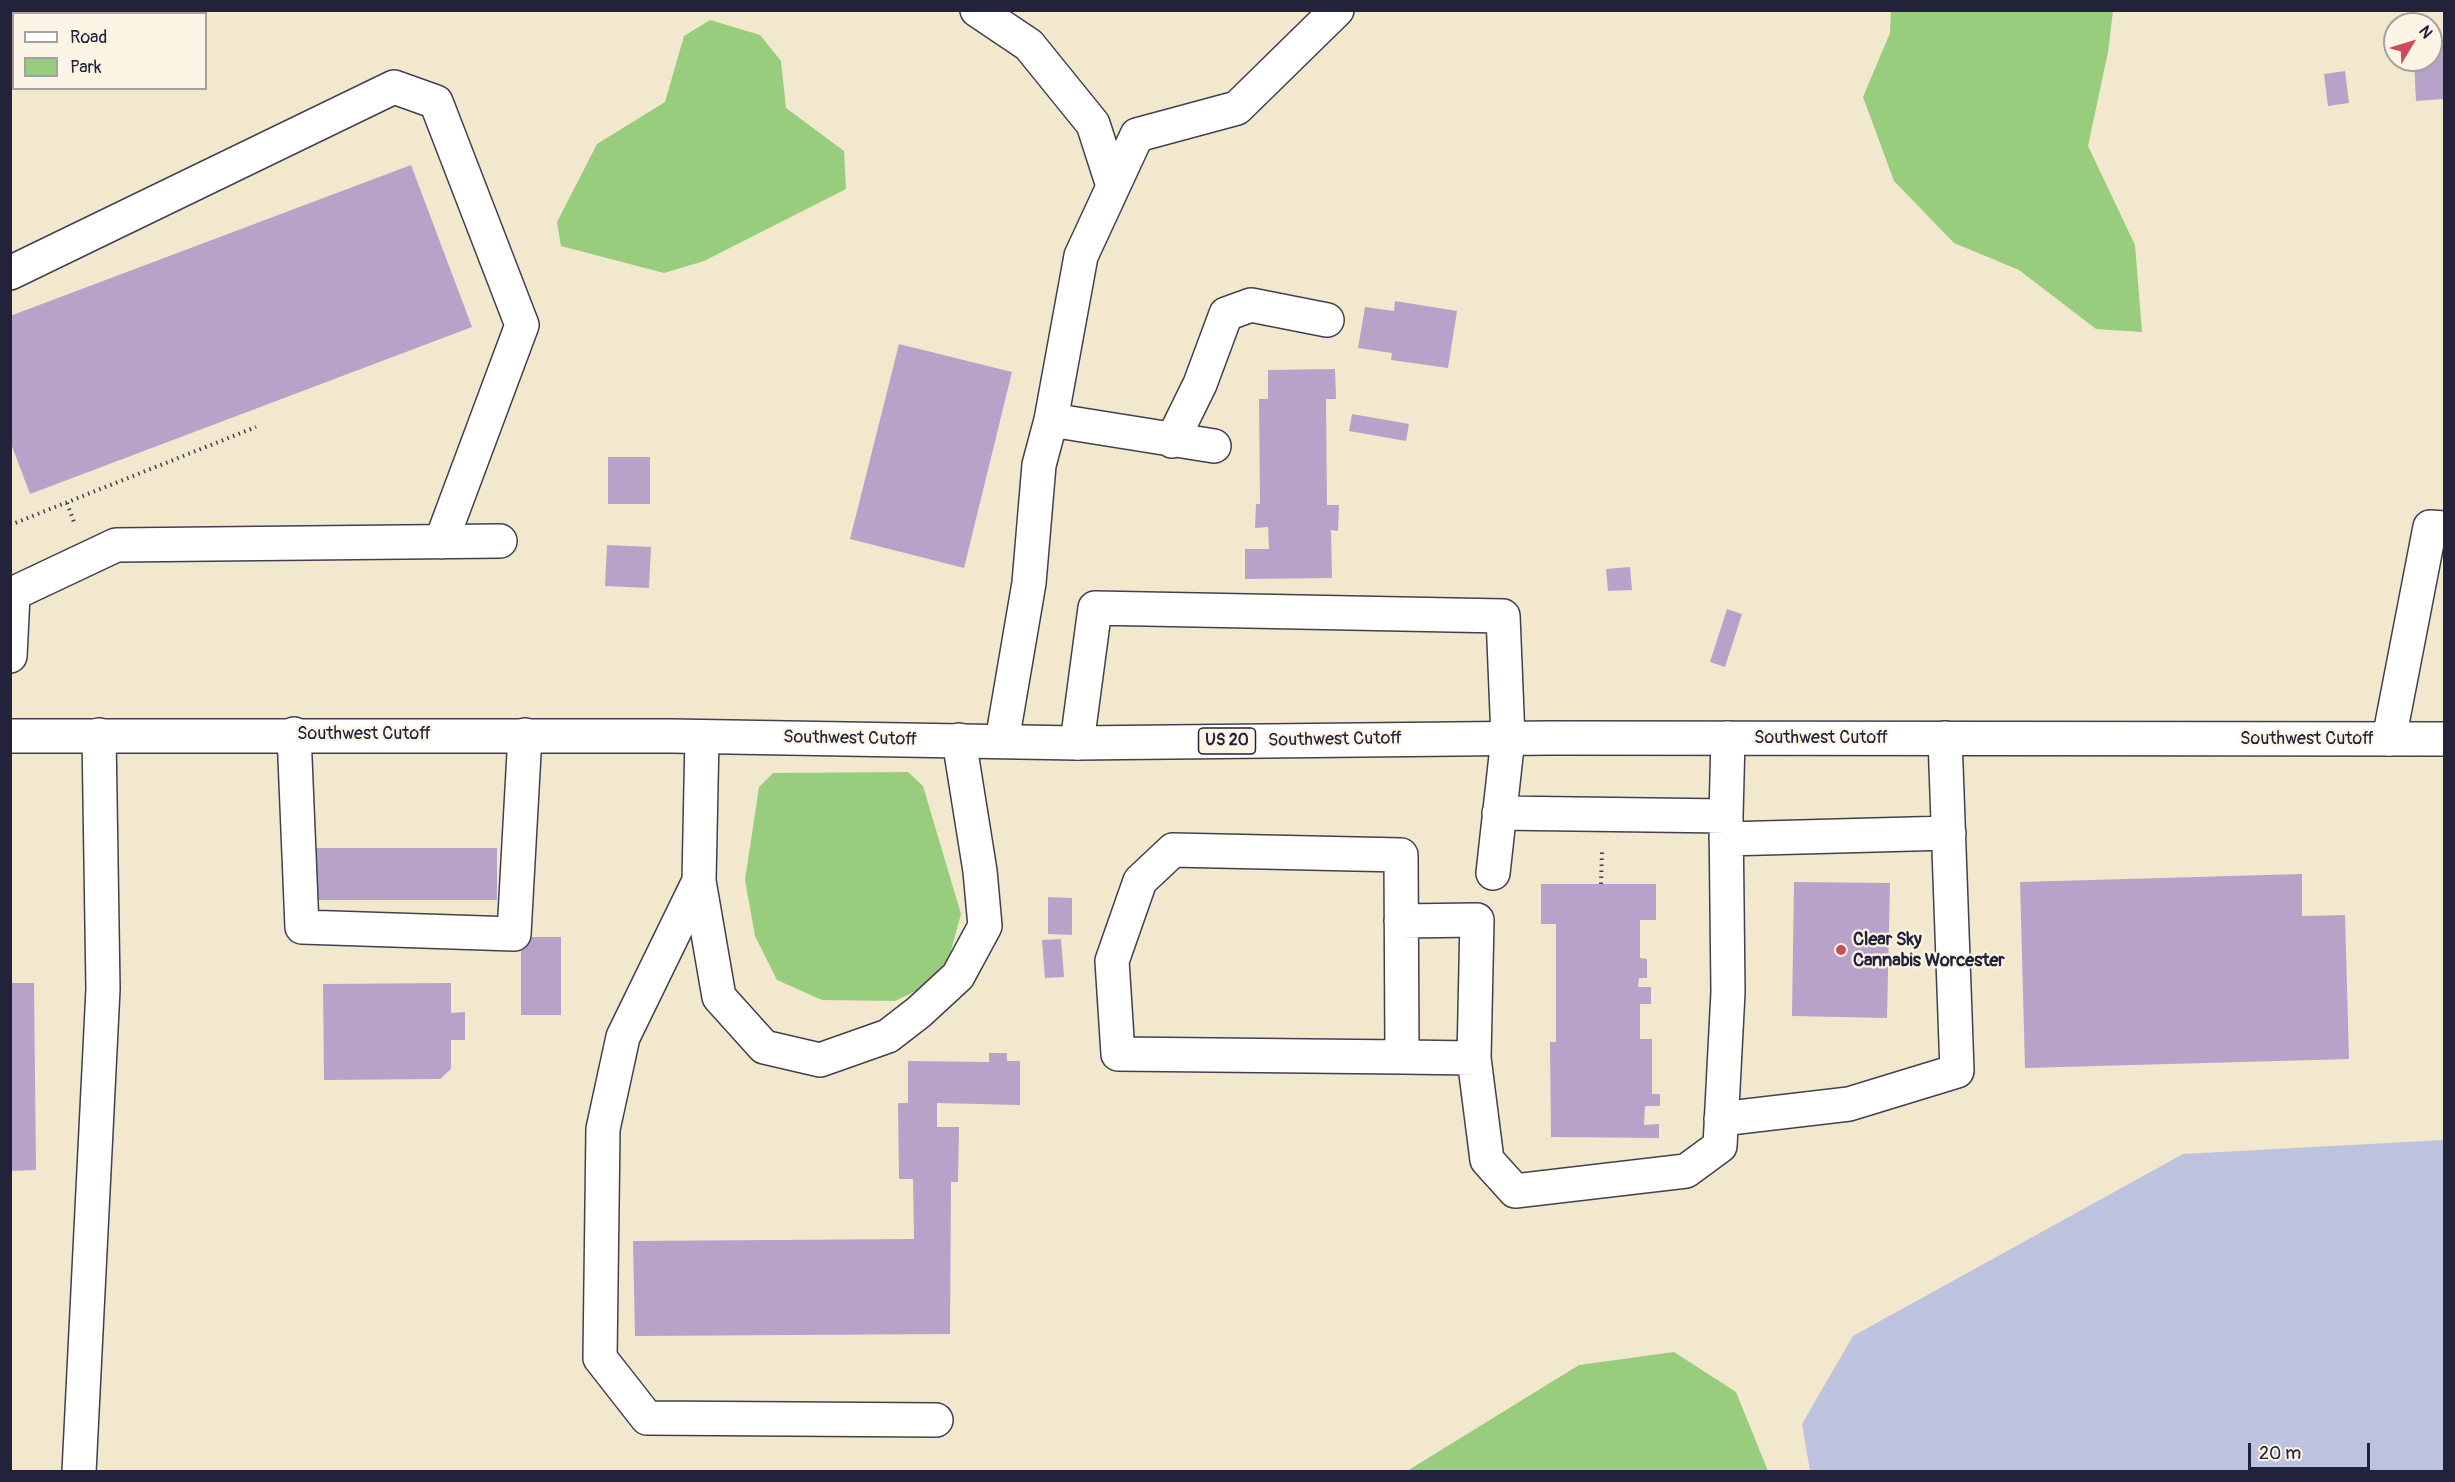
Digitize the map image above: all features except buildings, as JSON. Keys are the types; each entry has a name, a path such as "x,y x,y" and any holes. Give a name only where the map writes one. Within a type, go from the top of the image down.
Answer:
{"main road":[{"path":"977,10 1029,45 1093,124 1113,186"},
{"path":"1002,741 1029,583 1039,465 1051,420 1081,256 1113,186 1137,135 1237,108 1337,10"},
{"path":"10,273 394,87 436,102 522,325 441,542"},
{"path":"1172,441 1200,384 1226,314 1251,305 1327,320"},
{"path":"1051,420 1214,446"},
{"path":"2389,739 2430,527 2445,528"},
{"path":"10,656 12,595 116,546 500,541"},
{"path":"1077,743 1095,608 1503,616 1508,738 1493,873"},
{"path":"294,734 302,927 514,934 525,735"},
{"name":"Southwest Cutoff","path":"10,736 294,734 702,736 1077,743 1508,738 2445,739"},
{"path":"79,1472 103,989 99,735"},
{"path":"702,736 699,881 719,997 764,1047 820,1060 888,1036 958,976 985,926 980,871 959,741"},
{"path":"1401,921 1477,920 1474,1058 1487,1160 1515,1191 1686,1171 1720,1146 1728,992 1726,827 1728,738"},
{"path":"1721,1119 1849,1104 1957,1071 1945,738"},
{"path":"1499,813 1726,827 1949,833"},
{"path":"1402,1057 1401,855 1173,850 1140,881 1112,961 1118,1054 1474,1058"},
{"path":"699,881 623,1037 603,1129 600,1358 647,1418 936,1420"}],"path":[{"path":"10,525 256,427"}],"shaded area":[{"path":"2444,1140 2444,1471 1810,1471 1802,1424 1853,1336 2183,1154"}],"green space":[{"path":"1891,11 2113,11 2108,52 2088,146 2135,245 2142,332 2096,329 2019,270 1954,243 1894,181 1863,97 1890,33"},
{"path":"710,20 760,35 781,61 786,108 844,151 846,189 704,261 664,273 561,246 557,222 597,144 665,102 684,36"},
{"path":"908,772 923,786 961,914 949,958 930,984 895,1001 822,1000 777,980 755,936 745,880 759,787 773,773"},
{"path":"1674,1352 1736,1392 1768,1471 1407,1471 1579,1365"}],"place":[{"name":"Clear Sky Cannabis Worcester","path":"1841,950"}]}
